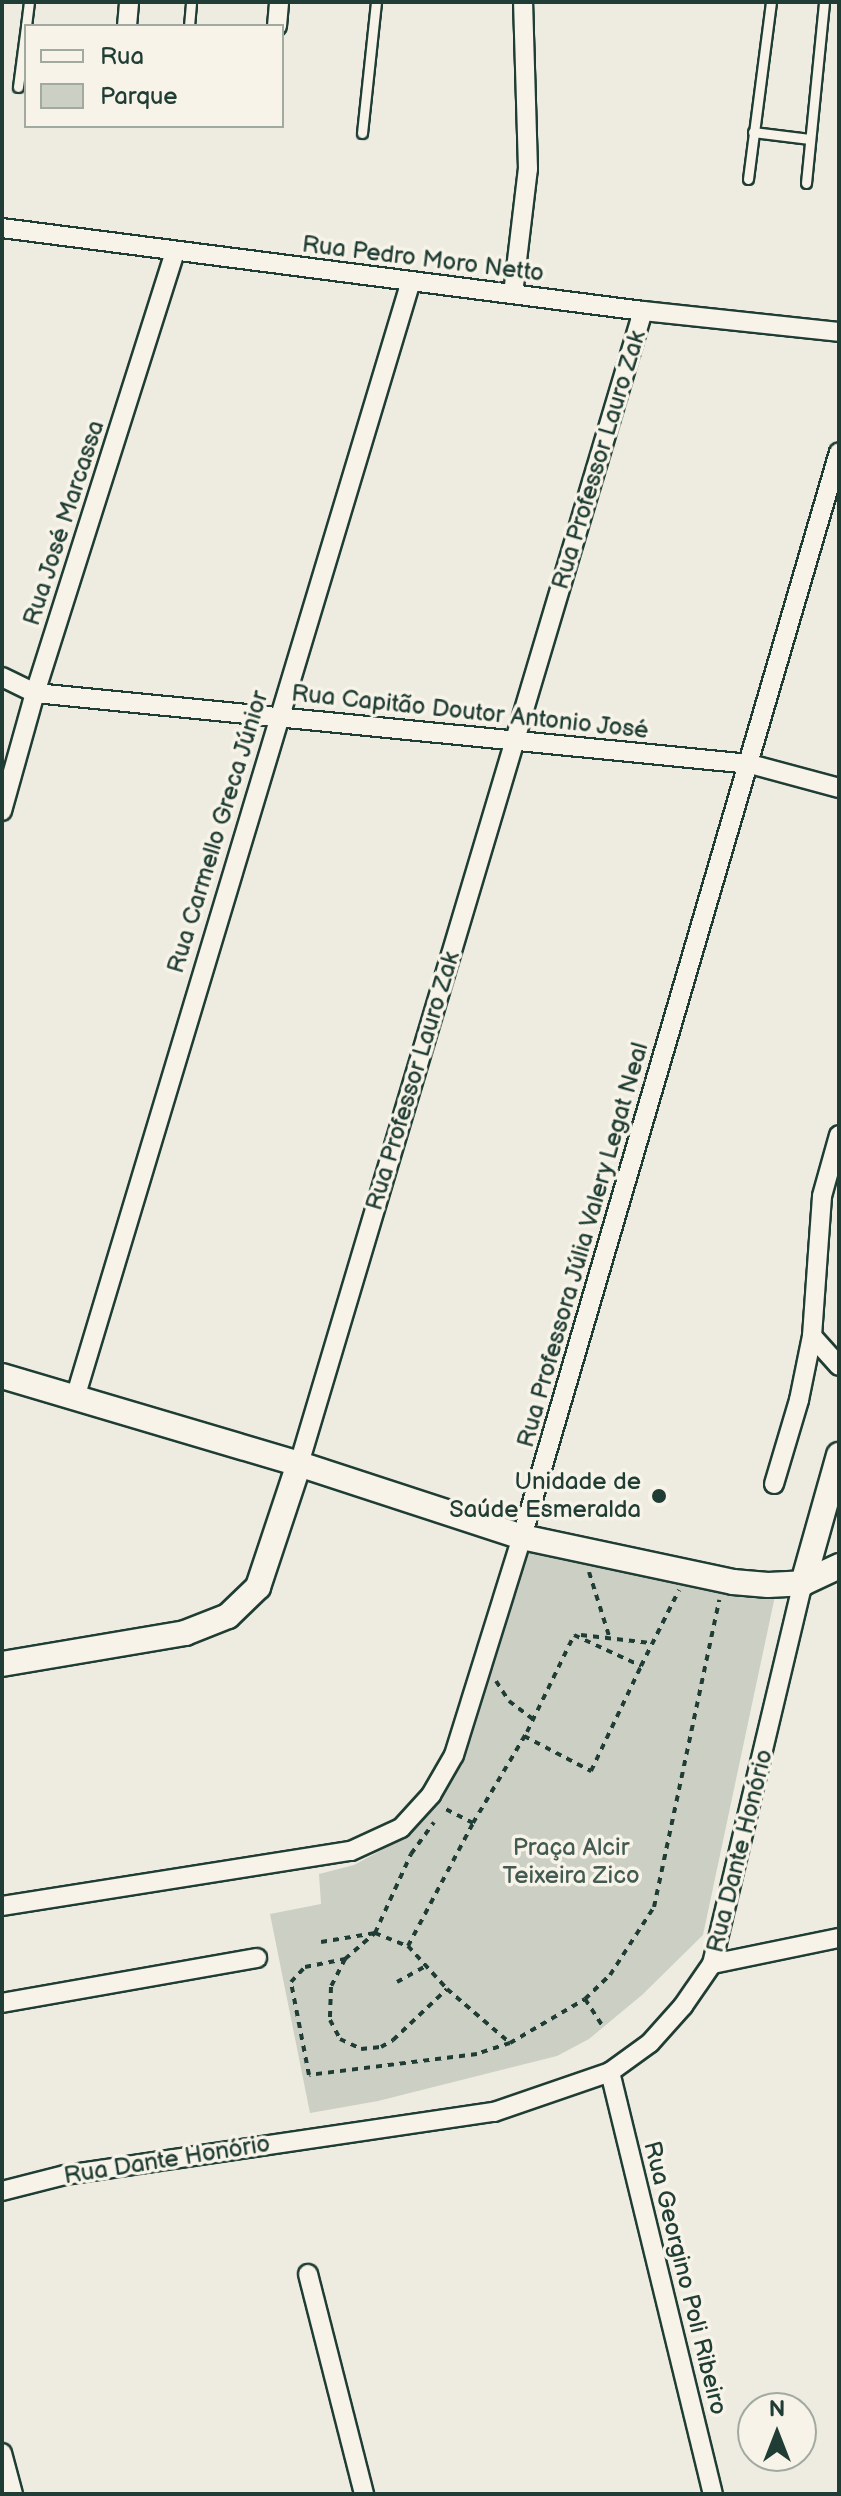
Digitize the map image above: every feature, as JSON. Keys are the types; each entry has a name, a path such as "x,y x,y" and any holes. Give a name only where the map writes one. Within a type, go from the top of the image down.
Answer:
{"street":[{"path":"127,24 129,2"},
{"path":"277,24 279,2"},
{"path":"513,294 528,169 523,2"},
{"name":"Rua Pedro Moro Netto","path":"2,228 643,311 839,332"},
{"name":"Rua José Marcassa","path":"2,811 35,693 175,252"},
{"name":"Rua Carmello Greca Júnior","path":"75,1398 277,717 411,281"},
{"name":"Rua Professor Lauro Zak","path":"2,1664 185,1633 228,1616 258,1587 299,1464 643,311"},
{"name":"Rua Professora Júlia Valery Legat Neal","path":"2,1906 351,1851 401,1828 431,1795 454,1755 522,1537 839,452"},
{"name":"Rua Capitão Doutor Antonio José","path":"2,677 35,693 750,764 839,788"},
{"path":"774,1484 799,1400 812,1336 822,1196 839,1135"},
{"path":"812,1336 834,1361"},
{"path":"2,1376 299,1464 522,1537 733,1582 803,1583 839,1566"},
{"name":"Rua Dante Honório","path":"2,2191 65,2175 494,2112 610,2072 650,2043 683,2006 712,1964 803,1583 839,1455"},
{"path":"712,1964 839,1938"},
{"path":"2,2003 257,1958"},
{"name":"Rua Georgino Poli Ribeiro","path":"610,2072 713,2494"},
{"path":"308,2274 364,2494"},
{"path":"2,2453 13,2494"}],"lane":[{"path":"26,24 29,2"},
{"path":"189,24 191,2"},
{"path":"362,133 376,2"},
{"path":"748,179 771,2"},
{"path":"806,183 824,2"},
{"path":"18,87 24,41"},
{"path":"753,132 810,139"}],"path":[{"path":"586,1562 610,1639"},
{"path":"524,1736 591,1771 682,1583"},
{"path":"345,1959 305,1967 291,1982 309,2075 477,2054 510,2043 585,1999 610,1975 654,1907 721,1590"},
{"path":"574,1635 652,1643"},
{"path":"574,1635 641,1666"},
{"path":"408,1946 473,1823 524,1736 574,1635"},
{"path":"490,1672 509,1701 533,1719"},
{"path":"447,1989 393,2040 381,2047 361,2049 340,2039 330,2020 331,1987 345,1959 375,1933 411,1854 445,1806 473,1823"},
{"path":"321,1942 375,1933 408,1946 447,1989 510,2043"},
{"path":"397,1982 426,1966"},
{"path":"585,1999 603,2027"}],"green space":[{"name":"Praça Alcir Teixeira Zico","path":"527,1550 775,1596 703,1935 642,1995 589,2039 557,2056 378,2101 310,2113 270,1914 321,1904 319,1874 354,1865 404,1838 435,1805 461,1762"}],"place":[{"name":"Unidade de Saúde Esmeralda","path":"659,1496"}]}
